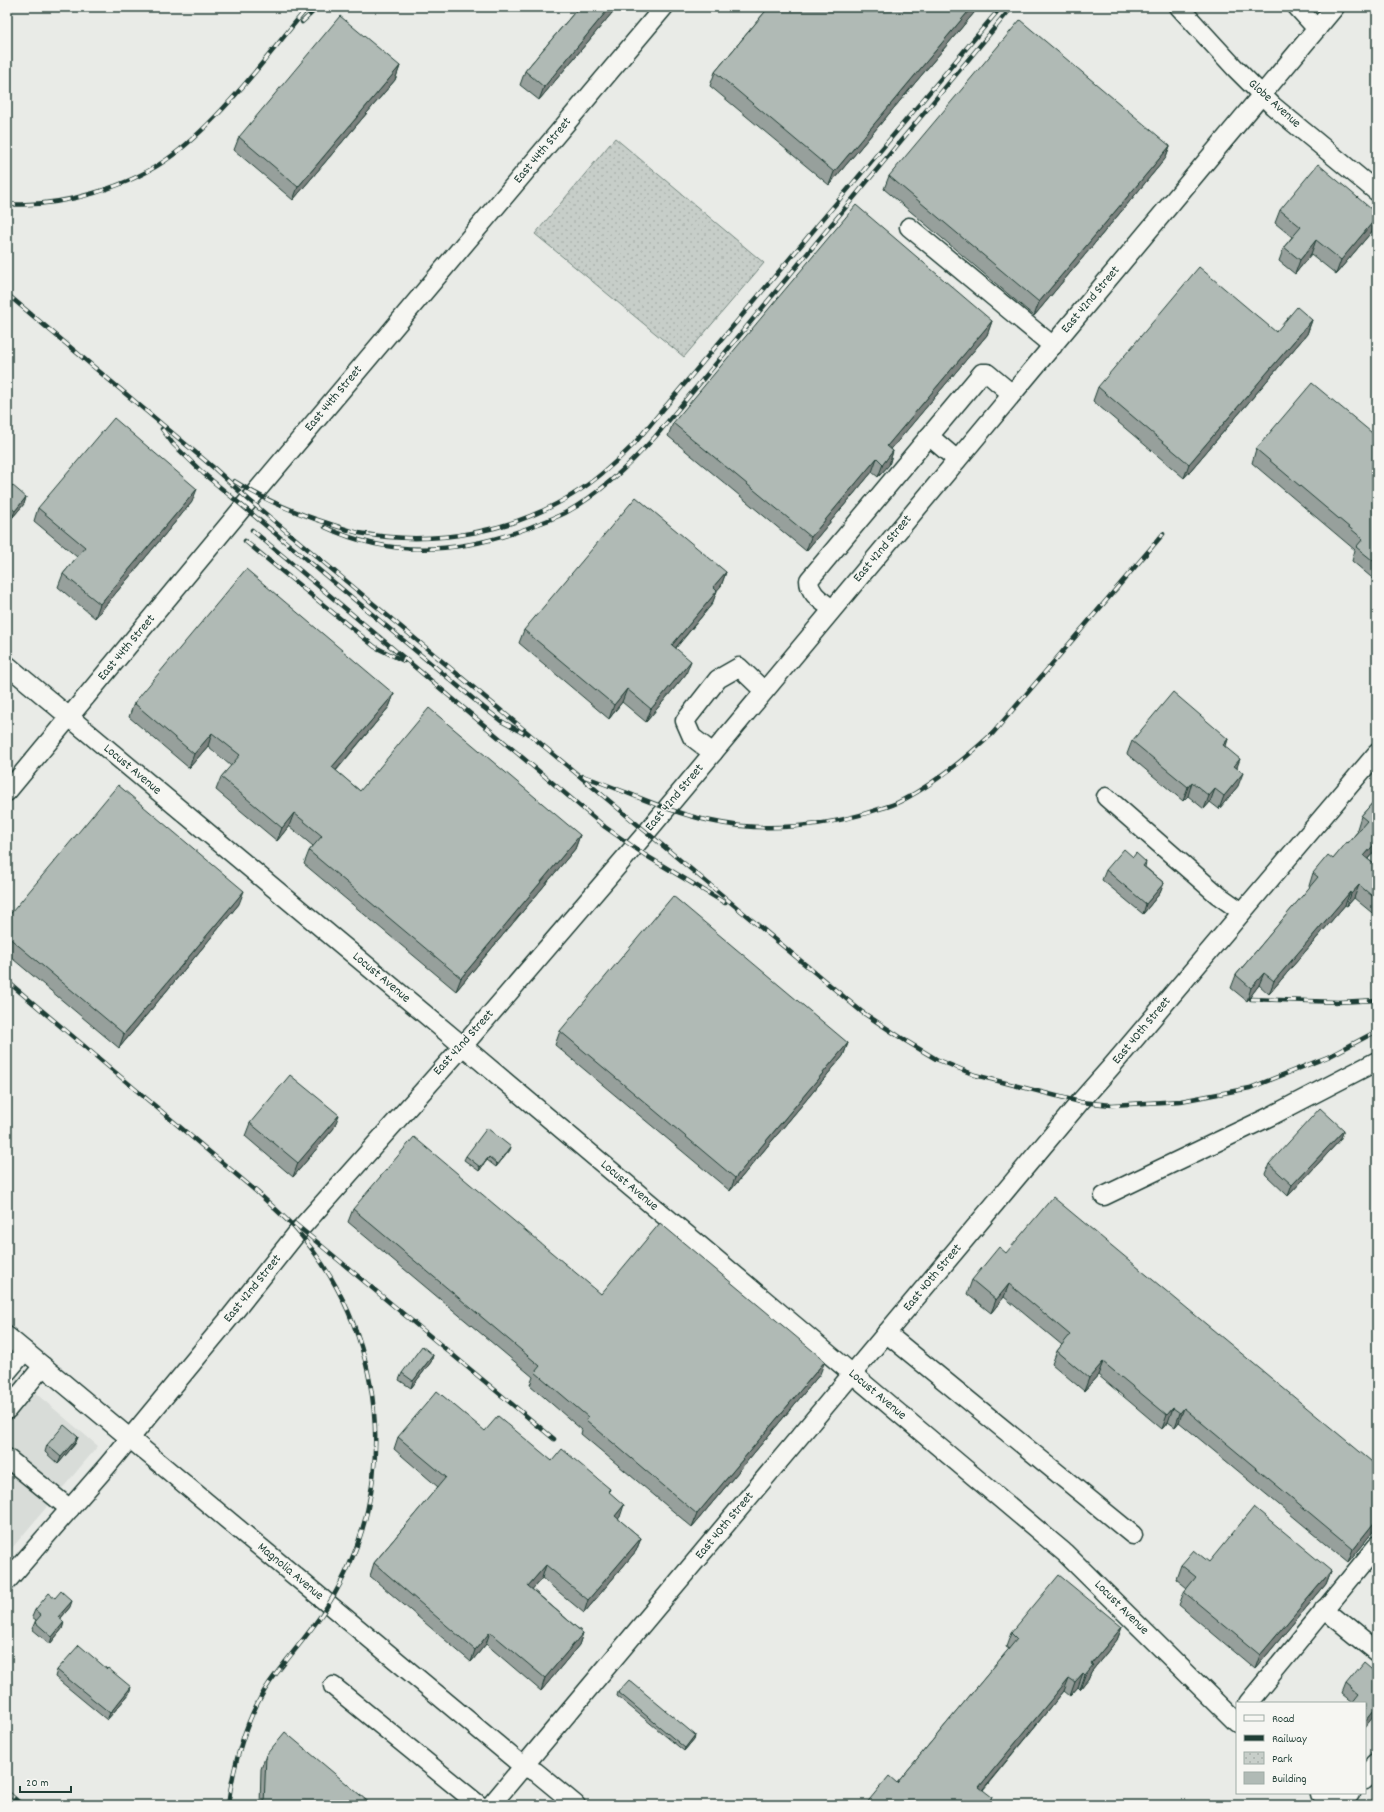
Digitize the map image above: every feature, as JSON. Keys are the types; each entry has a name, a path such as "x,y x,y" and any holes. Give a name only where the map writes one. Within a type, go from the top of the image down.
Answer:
{"street":[{"name":"East 44th Street","path":"7,792 249,500 664,7"},
{"name":"Globe Avenue","path":"1179,7 1234,68 1262,95 1377,192"},
{"path":"1297,7 1317,29"},
{"name":"East 42nd Street","path":"7,1581 130,1438 227,1321 301,1228 463,1046 713,752 1336,7"},
{"path":"909,227 1053,346"},
{"path":"832,609 809,588 809,580 842,540 982,373 987,373 1012,394"},
{"path":"924,443 957,460"},
{"name":"Locust Avenue","path":"7,666 463,1046 1065,1553 1236,1720"},
{"path":"713,752 692,737 685,721 718,679 739,667 764,691"},
{"name":"East 40th Street","path":"491,1805 1080,1102 1112,1067 1377,753"},
{"path":"1106,797 1218,895 1242,912"},
{"path":"1104,1196 1271,1116 1377,1061"},
{"path":"886,1333 1133,1535"},
{"name":"Magnolia Avenue","path":"7,1336 524,1767 536,1772 576,1805"},
{"path":"7,1372 25,1350"},
{"path":"7,1410 44,1366"},
{"path":"7,1458 70,1509"},
{"path":"1249,1702 1377,1546"},
{"path":"1324,1610 1377,1652"},
{"path":"333,1686 479,1805"},
{"path":"1366,1776 1377,1763"},
{"path":"1322,1794 1336,1805"},
{"path":"1339,1805 1349,1794"}],"shaded area":[{"path":"7,1369 98,1446 7,1554"}],"green space":[{"path":"615,138 764,263 684,357 535,234"}],"building":[{"path":"579,7 610,7 544,87 525,71"},
{"path":"769,7 972,7 834,172 715,72"},
{"path":"340,16 400,66 298,187 239,137"},
{"path":"1020,20 1170,146 1039,302 889,176"},
{"path":"1318,164 1377,214 1377,217 1341,260 1316,240 1300,260 1284,247 1301,227 1280,210"},
{"path":"856,205 992,321 887,446 893,451 883,464 877,458 811,537 673,423"},
{"path":"1199,267 1276,332 1297,307 1312,320 1189,464 1098,387"},
{"path":"1312,383 1377,437 1377,564 1356,547 1363,539 1256,449"},
{"path":"114,418 197,489 100,604 63,574 85,547 38,508"},
{"path":"12,485 26,497 15,511 7,505 7,491"},
{"path":"636,497 726,572 713,587 717,591 672,645 691,661 651,709 627,689 614,705 524,630"},
{"path":"246,569 394,694 332,767 360,791 429,708 580,835 461,978 309,851 322,836 294,813 282,828 221,777 240,755 212,733 194,754 134,703"},
{"path":"1173,692 1228,739 1223,745 1240,759 1234,766 1243,773 1224,796 1215,789 1209,796 1192,782 1188,787 1132,741"},
{"path":"118,785 244,891 124,1034 7,936 7,918"},
{"path":"1375,800 1377,802 1377,841 1364,856 1377,867 1377,900 1359,885 1351,894 1350,892 1274,981 1264,973 1251,988 1236,975 1318,877 1313,873 1328,855 1333,859 1367,821 1361,816"},
{"path":"1124,849 1133,857 1136,853 1146,862 1143,866 1164,883 1146,904 1106,870"},
{"path":"673,896 848,1043 735,1178 560,1031"},
{"path":"290,1075 339,1115 298,1163 250,1123"},
{"path":"1320,1108 1344,1130 1292,1185 1269,1164"},
{"path":"487,1128 511,1147 497,1164 489,1157 480,1167 466,1156"},
{"path":"414,1137 601,1294 660,1223 825,1361 697,1514 586,1420 588,1417 535,1372 540,1366 353,1209"},
{"path":"1053,1197 1377,1466 1377,1519 1353,1549 1184,1408 1180,1413 1173,1408 1167,1415 1103,1362 1089,1378 1057,1351 1070,1335 1009,1284 996,1300 972,1280 999,1247 1006,1253"},
{"path":"422,1346 433,1355 413,1381 402,1373"},
{"path":"437,1391 485,1431 498,1416 552,1461 562,1449 610,1489 608,1491 624,1505 615,1516 641,1538 588,1600 546,1565 528,1586 583,1633 545,1678 490,1632 475,1650 374,1563 446,1477 398,1437"},
{"path":"64,1425 78,1437 61,1457 47,1445"},
{"path":"1254,1507 1331,1571 1260,1655 1184,1592 1196,1577 1181,1565 1194,1550 1209,1562"},
{"path":"1059,1575 1122,1627 1091,1664 1093,1665 1085,1675 1083,1673 1075,1682 1069,1678 979,1787 992,1797 986,1805 912,1805 908,1801 905,1805 865,1805 889,1776 897,1783 1017,1639 1011,1633"},
{"path":"61,1591 72,1601 58,1617 64,1622 52,1637 35,1622 41,1615 35,1610 49,1593 55,1598"},
{"path":"79,1645 131,1687 110,1713 57,1670"},
{"path":"1364,1662 1377,1673 1377,1701 1375,1704 1377,1707 1366,1721 1366,1702 1352,1702 1358,1694 1346,1684"},
{"path":"629,1680 695,1735 685,1748 618,1692"},
{"path":"285,1732 372,1805 264,1805 266,1755"}],"railway":[{"path":"7,204 49,203 94,193 137,177 173,155 210,123 244,85 308,7"},
{"path":"302,22 318,7"},
{"path":"234,481 280,506 349,530 388,537 417,538 447,537 504,525 531,516 558,503 583,488 610,467 634,444 1001,7"},
{"path":"325,527 350,537 376,544 401,548 426,549 452,547 477,543 503,536 551,519 565,513 602,488 624,469 655,437 1012,7"},
{"path":"7,294 214,468 249,500 862,1012 936,1059 975,1075 1080,1102 1112,1105 1181,1101 1250,1088 1330,1056 1377,1031"},
{"path":"162,429 173,444 203,473 483,707 501,721 523,733"},
{"path":"252,530 605,827 645,855 725,903"},
{"path":"583,776 678,812 711,821 752,827 818,824 860,815 896,804 938,778 961,761 993,733 1163,534"},
{"path":"245,541 375,647 404,661"},
{"path":"7,981 257,1192 292,1225 324,1266 348,1312 365,1360 374,1409 375,1460 367,1510 352,1559 328,1605 270,1682 254,1710 242,1741 228,1805"},
{"path":"1251,999 1338,1002 1377,1000"},
{"path":"294,1223 554,1439"},
{"path":"7,1792 22,1805"}]}
